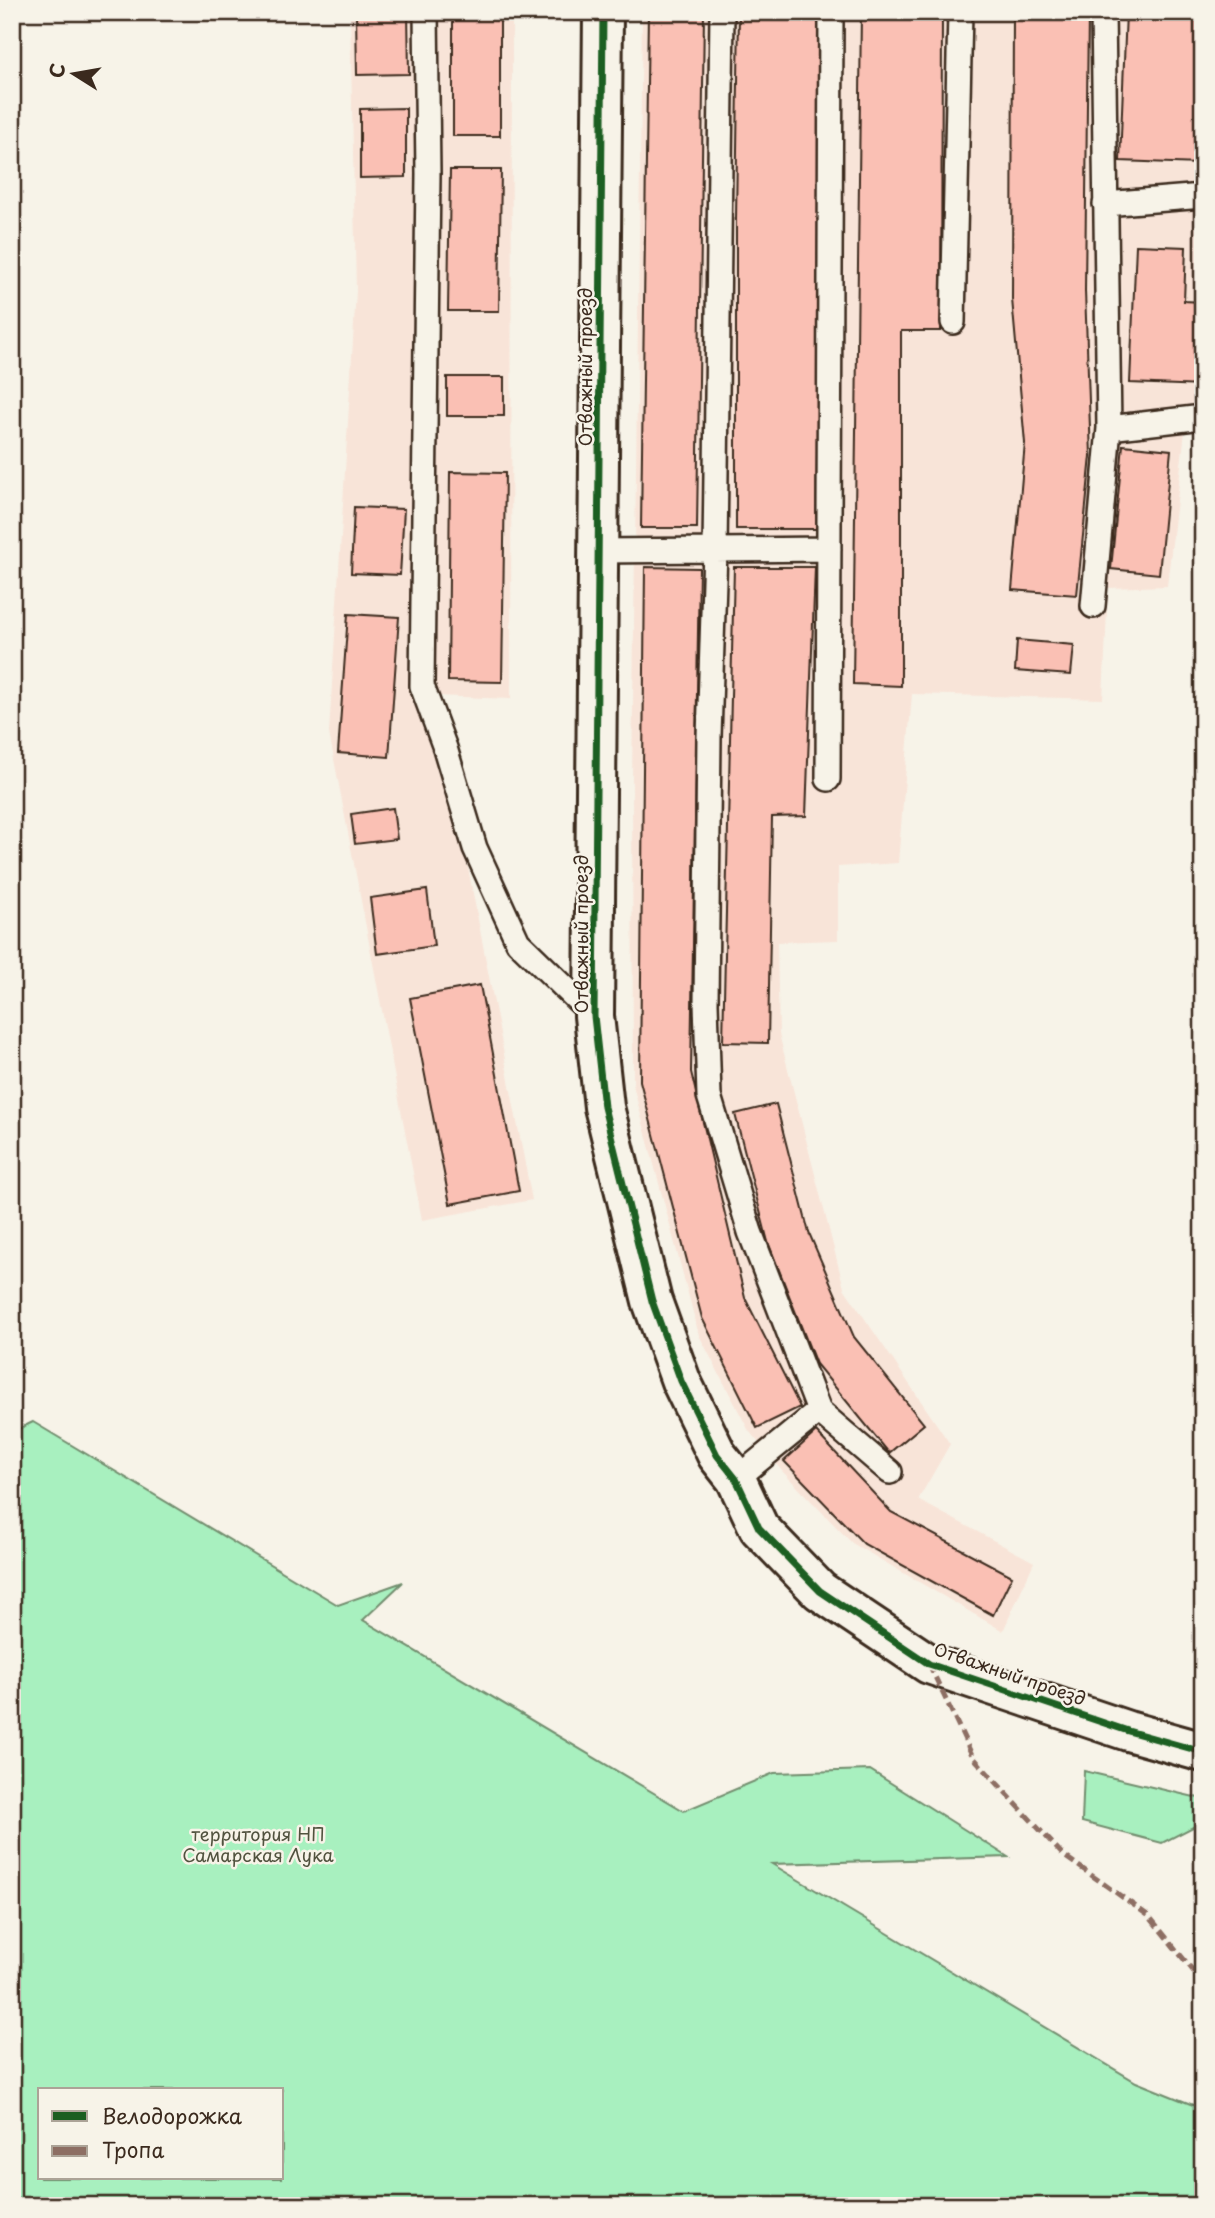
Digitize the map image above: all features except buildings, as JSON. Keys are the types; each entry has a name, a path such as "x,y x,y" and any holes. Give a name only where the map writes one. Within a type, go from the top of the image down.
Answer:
{"street":[{"name":"Отважный проезд","path":"603,12 594,1016 604,1107 652,1301 681,1381 717,1455 736,1479 759,1528 820,1591 929,1664 1128,1731 1203,1752"}],"lane":[{"path":"426,12 428,174 422,686 445,748 475,848 518,942 594,1016"},
{"path":"722,12 715,550 709,737 706,1003 709,1097 750,1232 819,1411 890,1472"},
{"path":"828,779 831,12"},
{"path":"953,322 960,12"},
{"path":"1093,606 1109,428 1103,12"},
{"path":"1105,204 1203,196"},
{"path":"1109,428 1203,417"},
{"path":"598,551 829,549"},
{"path":"736,1479 819,1411"}],"shaded area":[{"path":"350,12 512,12 511,699 437,696 532,1200 422,1220 329,733 356,291"},
{"path":"642,12 1203,12 1203,404 1188,405 1167,586 1108,588 1103,699 912,694 898,863 838,867 838,940 777,942 779,1034 844,1288 950,1444 918,1500 1034,1562 1003,1631 852,1543 782,1471 749,1431 699,1335 633,1085 632,781"}],"green space":[{"name":"территория НП Самарская Лука","path":"33,1422 338,1605 403,1582 363,1620 684,1811 774,1773 870,1770 1008,1857 772,1864 1136,2082 1203,2109 1203,2206 12,2206 12,1432"},
{"path":"1084,1771 1203,1799 1203,1822 1162,1843 1082,1822"}],"marked path":[{"path":"929,1664 973,1757 1063,1855 1149,1916 1203,1983"}],"cycle path":[{"path":"603,12 594,1016 604,1107 652,1301 681,1381 717,1455 736,1479 759,1528 820,1591 929,1664 1128,1731 1203,1752"}]}
